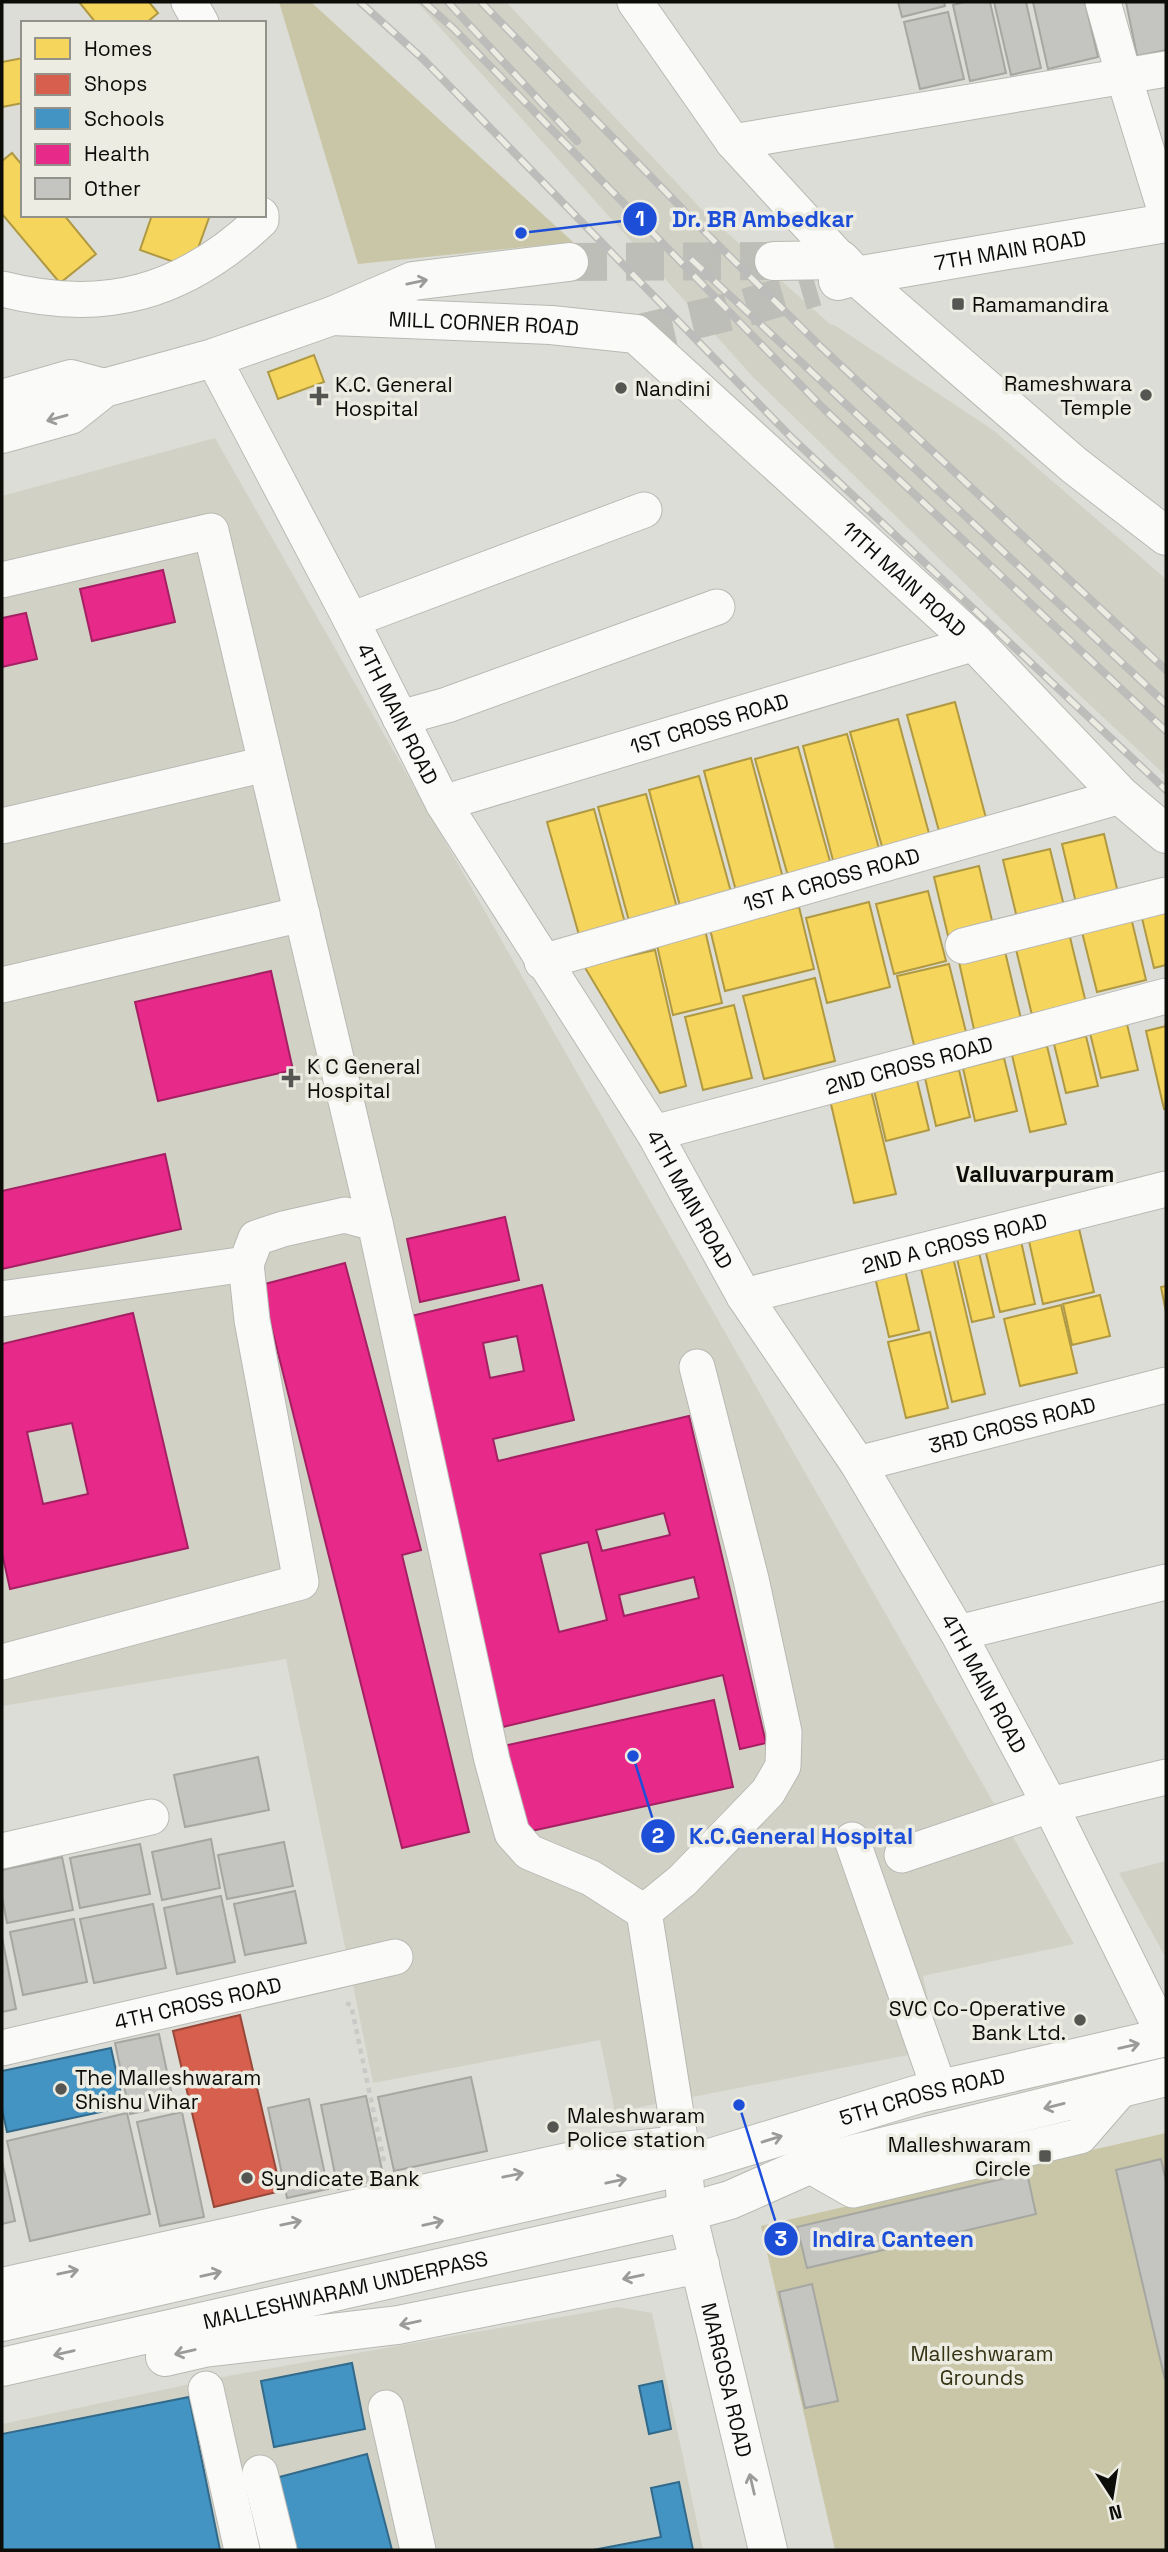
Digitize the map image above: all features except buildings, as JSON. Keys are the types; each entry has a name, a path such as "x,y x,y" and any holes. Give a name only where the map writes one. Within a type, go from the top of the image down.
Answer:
{"main road":[{"name":"7TH MAIN ROAD","path":"837,275 1166,223"},
{"path":"774,261 837,275 1166,536"},
{"name":"MILL CORNER ROAD","path":"2,434 70,415 104,388 213,358 332,316 413,281 569,262"},
{"name":"MILL CORNER ROAD","path":"332,316 551,325 636,334"},
{"name":"11TH MAIN ROAD","path":"636,334 975,643 1121,796 1166,834"},
{"name":"MILL CORNER ROAD","path":"2,399 71,379 104,388"},
{"name":"5TH CROSS ROAD","path":"682,2156 919,2094 1166,2038"},
{"name":"5TH CROSS ROAD","path":"687,2212 730,2200 809,2165 1166,2077"},
{"path":"2,2287 613,2152 682,2156"},
{"path":"2,2322 682,2156"},
{"name":"MARGOSA ROAD","path":"682,2156 687,2212 768,2550"},
{"name":"MALLESHWARAM UNDERPASS","path":"2,2367 687,2212"},
{"path":"2,2394 204,2348 398,2325 700,2264"}],"street":[{"path":"190,2 200,21"},
{"path":"635,2 733,142 837,275"},
{"path":"1103,2 1166,213"},
{"path":"733,142 1166,69"},
{"path":"2,289 61,300 93,300 154,288 212,261 246,235 261,217"},
{"name":"4TH MAIN ROAD","path":"213,358 351,620 443,803 654,1133 744,1296 858,1464 958,1633 1051,1805 1166,2038"},
{"path":"351,620 644,510"},
{"path":"2,580 211,531 375,1223 492,1760 512,1833 529,1852 591,1878 644,1912 682,2156"},
{"path":"400,718 447,705 717,607"},
{"name":"1ST CROSS ROAD","path":"443,803 975,643"},
{"path":"2,826 266,764"},
{"name":"1ST A CROSS ROAD","path":"542,961 1121,796"},
{"path":"963,946 1166,895"},
{"path":"2,985 302,915"},
{"name":"2ND CROSS ROAD","path":"654,1133 1166,996"},
{"name":"2ND A CROSS ROAD","path":"744,1296 1166,1189"},
{"path":"2,1662 301,1582 252,1320 246,1264 256,1238 283,1229 345,1215 375,1223"},
{"path":"2,1299 246,1264"},
{"path":"644,1912 683,1880 768,1792 783,1766 783,1732 754,1591 697,1367"},
{"name":"3RD CROSS ROAD","path":"858,1464 1166,1385"},
{"path":"958,1633 1166,1582"},
{"path":"902,1855 1051,1805 1166,1777"},
{"path":"2,1851 151,1817"},
{"path":"852,1840 940,2091"},
{"name":"4TH CROSS ROAD","path":"2,2048 394,1957"},
{"path":"206,2389 242,2550"},
{"path":"386,2408 418,2550"},
{"path":"260,2473 279,2550"}],"path":[{"path":"339,2001 351,2005 392,2201"}],"shaded area":[{"path":"417,2 506,2 707,215 830,324 993,430 1166,579 1166,776 753,377"},
{"name":"K C General Hospital","path":"215,438 1074,1944 923,1976 939,2049 615,2112 600,2040 373,2083 286,1659 2,1706 2,496"},
{"path":"1166,1861 1166,1958 1119,1873"},
{"path":"618,2307 652,2313 703,2550 2,2550 2,2424 233,2375"}],"green space":[{"path":"279,2 311,2 573,242 358,264"},
{"name":"Malleshwaram Grounds","path":"1166,2133 1166,2550 835,2550 761,2226"}],"tunnel":[{"path":"569,262 774,261"},
{"path":"636,334 737,310 816,287"}],"railway":[{"path":"360,2 423,59 793,439 1166,790"},
{"path":"424,2 454,29 823,408 1166,731"},
{"path":"448,2 577,141"},
{"path":"481,2 820,346 1166,670"},
{"path":"691,259 1166,704"}],"place":[{"name":"Dr. BR Ambedkar","path":"521,233"},
{"name":"Ramamandira","path":"958,304"},
{"name":"Nandini","path":"621,388"},
{"name":"Rameshwara Temple","path":"1146,395"},
{"name":"K.C. General Hospital","path":"319,396"},
{"name":"K C General Hospital","path":"291,1078"},
{"name":"K.C.General Hospital","path":"633,1756"},
{"name":"SVC Co-Operative Bank Ltd.","path":"1080,2020"},
{"name":"The Malleshwaram Shishu Vihar","path":"61,2089"},
{"name":"Indira Canteen","path":"739,2105"},
{"name":"Maleshwaram Police station","path":"553,2127"},
{"name":"Malleshwaram Circle","path":"1045,2156"},
{"name":"Syndicate Bank","path":"247,2178"}],"district":[{"name":"Valluvarpuram","path":"1035,1174"}]}
